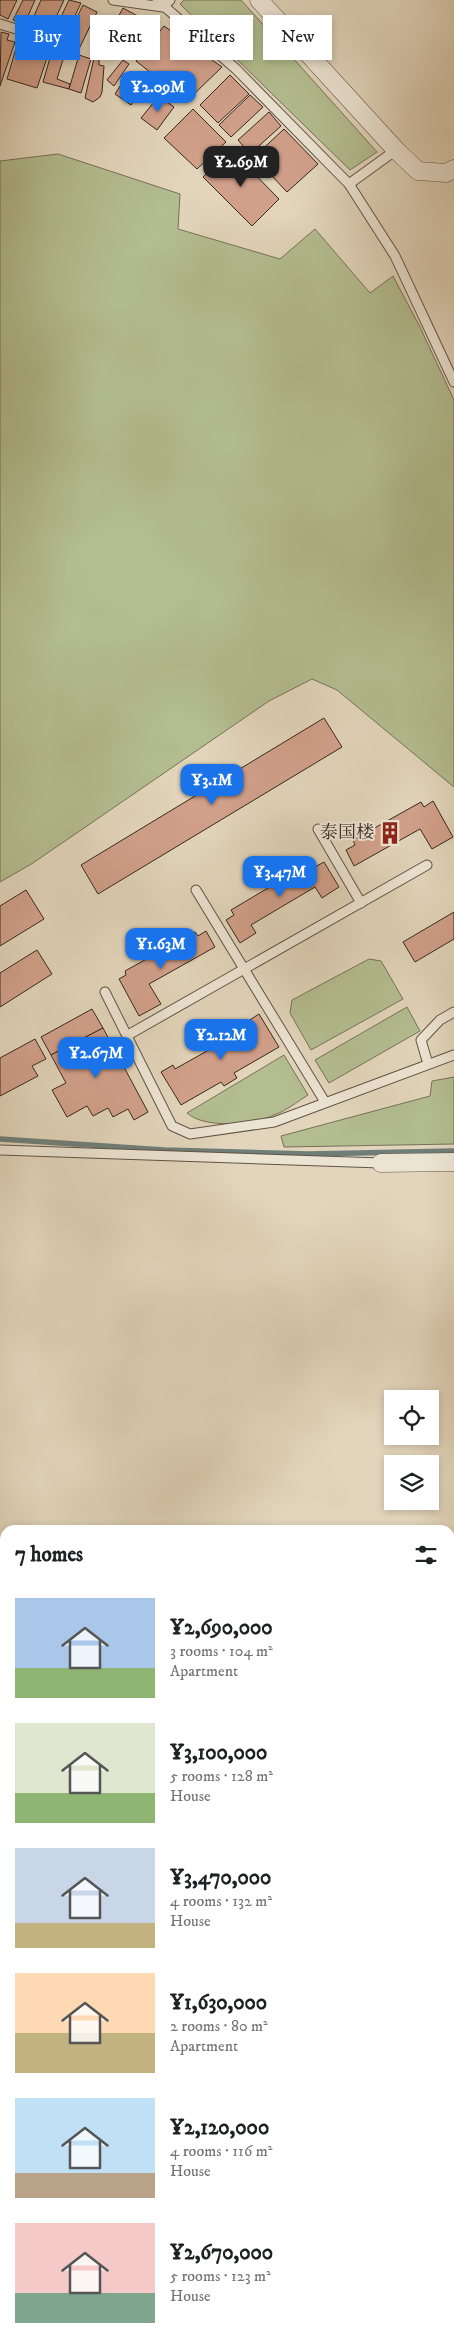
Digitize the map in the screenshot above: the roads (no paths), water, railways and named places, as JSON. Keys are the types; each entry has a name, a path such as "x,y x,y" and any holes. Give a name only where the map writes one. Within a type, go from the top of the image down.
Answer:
{"street":[{"path":"259,0 396,150 418,171 446,173 454,169"},
{"path":"381,1163 454,1162"}],"lane":[{"path":"113,0 163,2 236,69 349,184 395,256 454,382"},
{"path":"0,24 15,29"},
{"path":"349,184 396,150"},
{"path":"318,829 361,903"},
{"path":"128,1035 427,865"},
{"path":"196,890 325,1102"},
{"path":"106,992 172,1126 190,1134 274,1122 454,1055"},
{"path":"428,1064 421,1040 440,1020 454,1012"},
{"path":"0,1150 381,1163"}],"waterway":[{"path":"0,1139 164,1150 309,1154 454,1151"}],"place":[{"name":"泰国楼","path":"390,833"}]}
